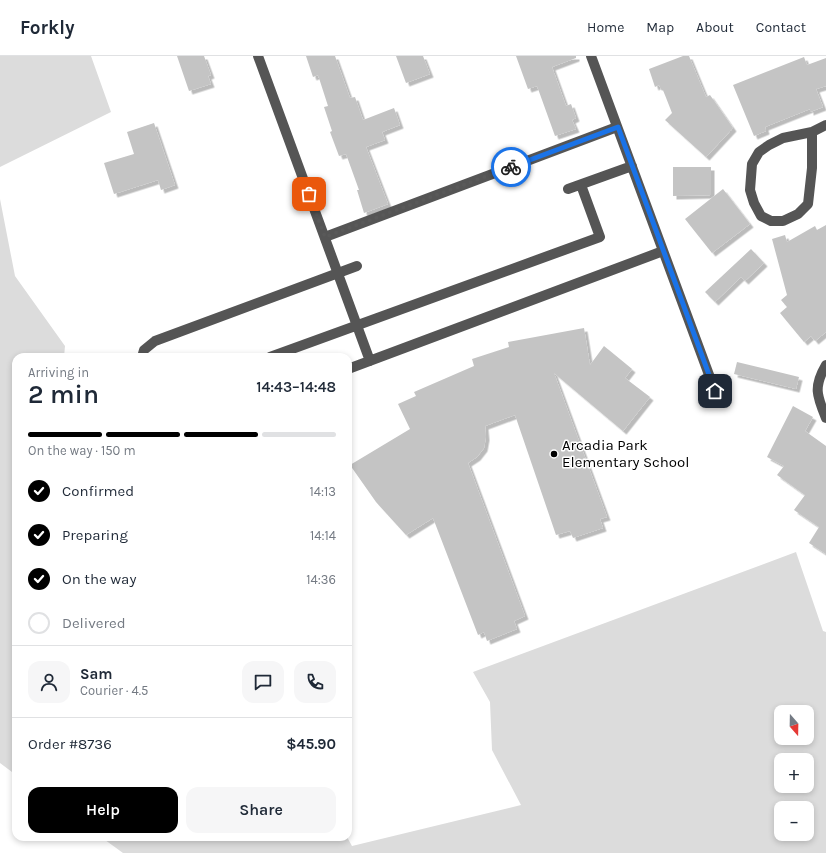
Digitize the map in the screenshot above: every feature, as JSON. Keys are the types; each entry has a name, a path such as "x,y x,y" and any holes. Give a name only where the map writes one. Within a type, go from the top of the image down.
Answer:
{"street":[{"path":"258,56 370,361"},
{"path":"591,56 715,391"},
{"path":"812,132 812,168 808,204 798,214 783,221 770,221 761,216 754,203 750,190 752,164 759,152 769,144 783,138 812,132 826,125"},
{"path":"325,237 618,127"},
{"path":"568,189 632,166"},
{"path":"281,353 600,237 581,185"},
{"path":"352,368 663,251"},
{"path":"143,353 144,350 155,341 357,266"},
{"path":"826,365 819,376 817,395 826,418"}],"shaded area":[{"path":"0,56 91,56 111,112 0,167"},
{"path":"0,199 15,276 65,346 64,353 12,353 12,772 0,763"},
{"path":"796,552 823,631 826,632 826,853 123,853 106,841 349,841 352,846 521,805 492,750 490,702 473,672"}],"building":[{"path":"177,56 204,56 211,75 208,76 211,84 189,91"},
{"path":"306,56 335,56 350,98 355,97 363,120 394,108 400,125 382,132 385,140 366,147 388,204 364,213 357,190 359,190 346,154 339,156 330,132 332,131 324,107 328,106 318,75 313,77"},
{"path":"396,56 423,56 430,74 406,83"},
{"path":"516,56 576,56 576,58 552,67 566,106 571,104 576,118 572,120 576,129 555,136 537,86 528,89"},
{"path":"683,56 689,56 706,97 710,95 733,128 706,157 665,120 672,113 663,90 662,91 659,85 655,87 649,69"},
{"path":"804,57 807,65 826,58 826,86 816,89 823,107 810,112 810,109 765,127 766,131 754,136 733,85"},
{"path":"154,123 175,185 161,190 158,180 114,194 104,163 134,154 127,132"},
{"path":"673,167 711,167 711,195 673,196"},
{"path":"723,189 750,224 712,253 685,219"},
{"path":"826,225 826,332 815,341 811,336 804,342 780,313 787,307 781,300 787,295 772,239 785,235 787,242 815,226 817,230"},
{"path":"751,249 764,263 745,281 741,277 715,302 705,292"},
{"name":"Arcadia Park Elementary School","path":"584,328 590,365 604,346 632,369 625,378 650,397 623,431 554,373 607,517 600,519 603,528 573,538 570,531 556,535 515,415 485,426 486,437 484,448 477,457 468,463 525,616 514,621 517,629 487,641 484,632 478,635 433,518 406,535 376,502 352,468 352,464 410,429 398,404 416,396 414,392 474,366 472,359 509,347 508,342"},
{"path":"737,362 799,377 796,389 734,374"},
{"path":"793,406 813,417 805,431 826,446 826,554 809,543 819,527 794,510 805,495 777,475 784,466 767,457"}],"way so far":[{"path":"309,194 325,237 511,167"}],"place":[{"name":"Arcadia Park Elementary School","path":"554,454"}],"route":[{"path":"511,167 618,127 715,391"}]}
